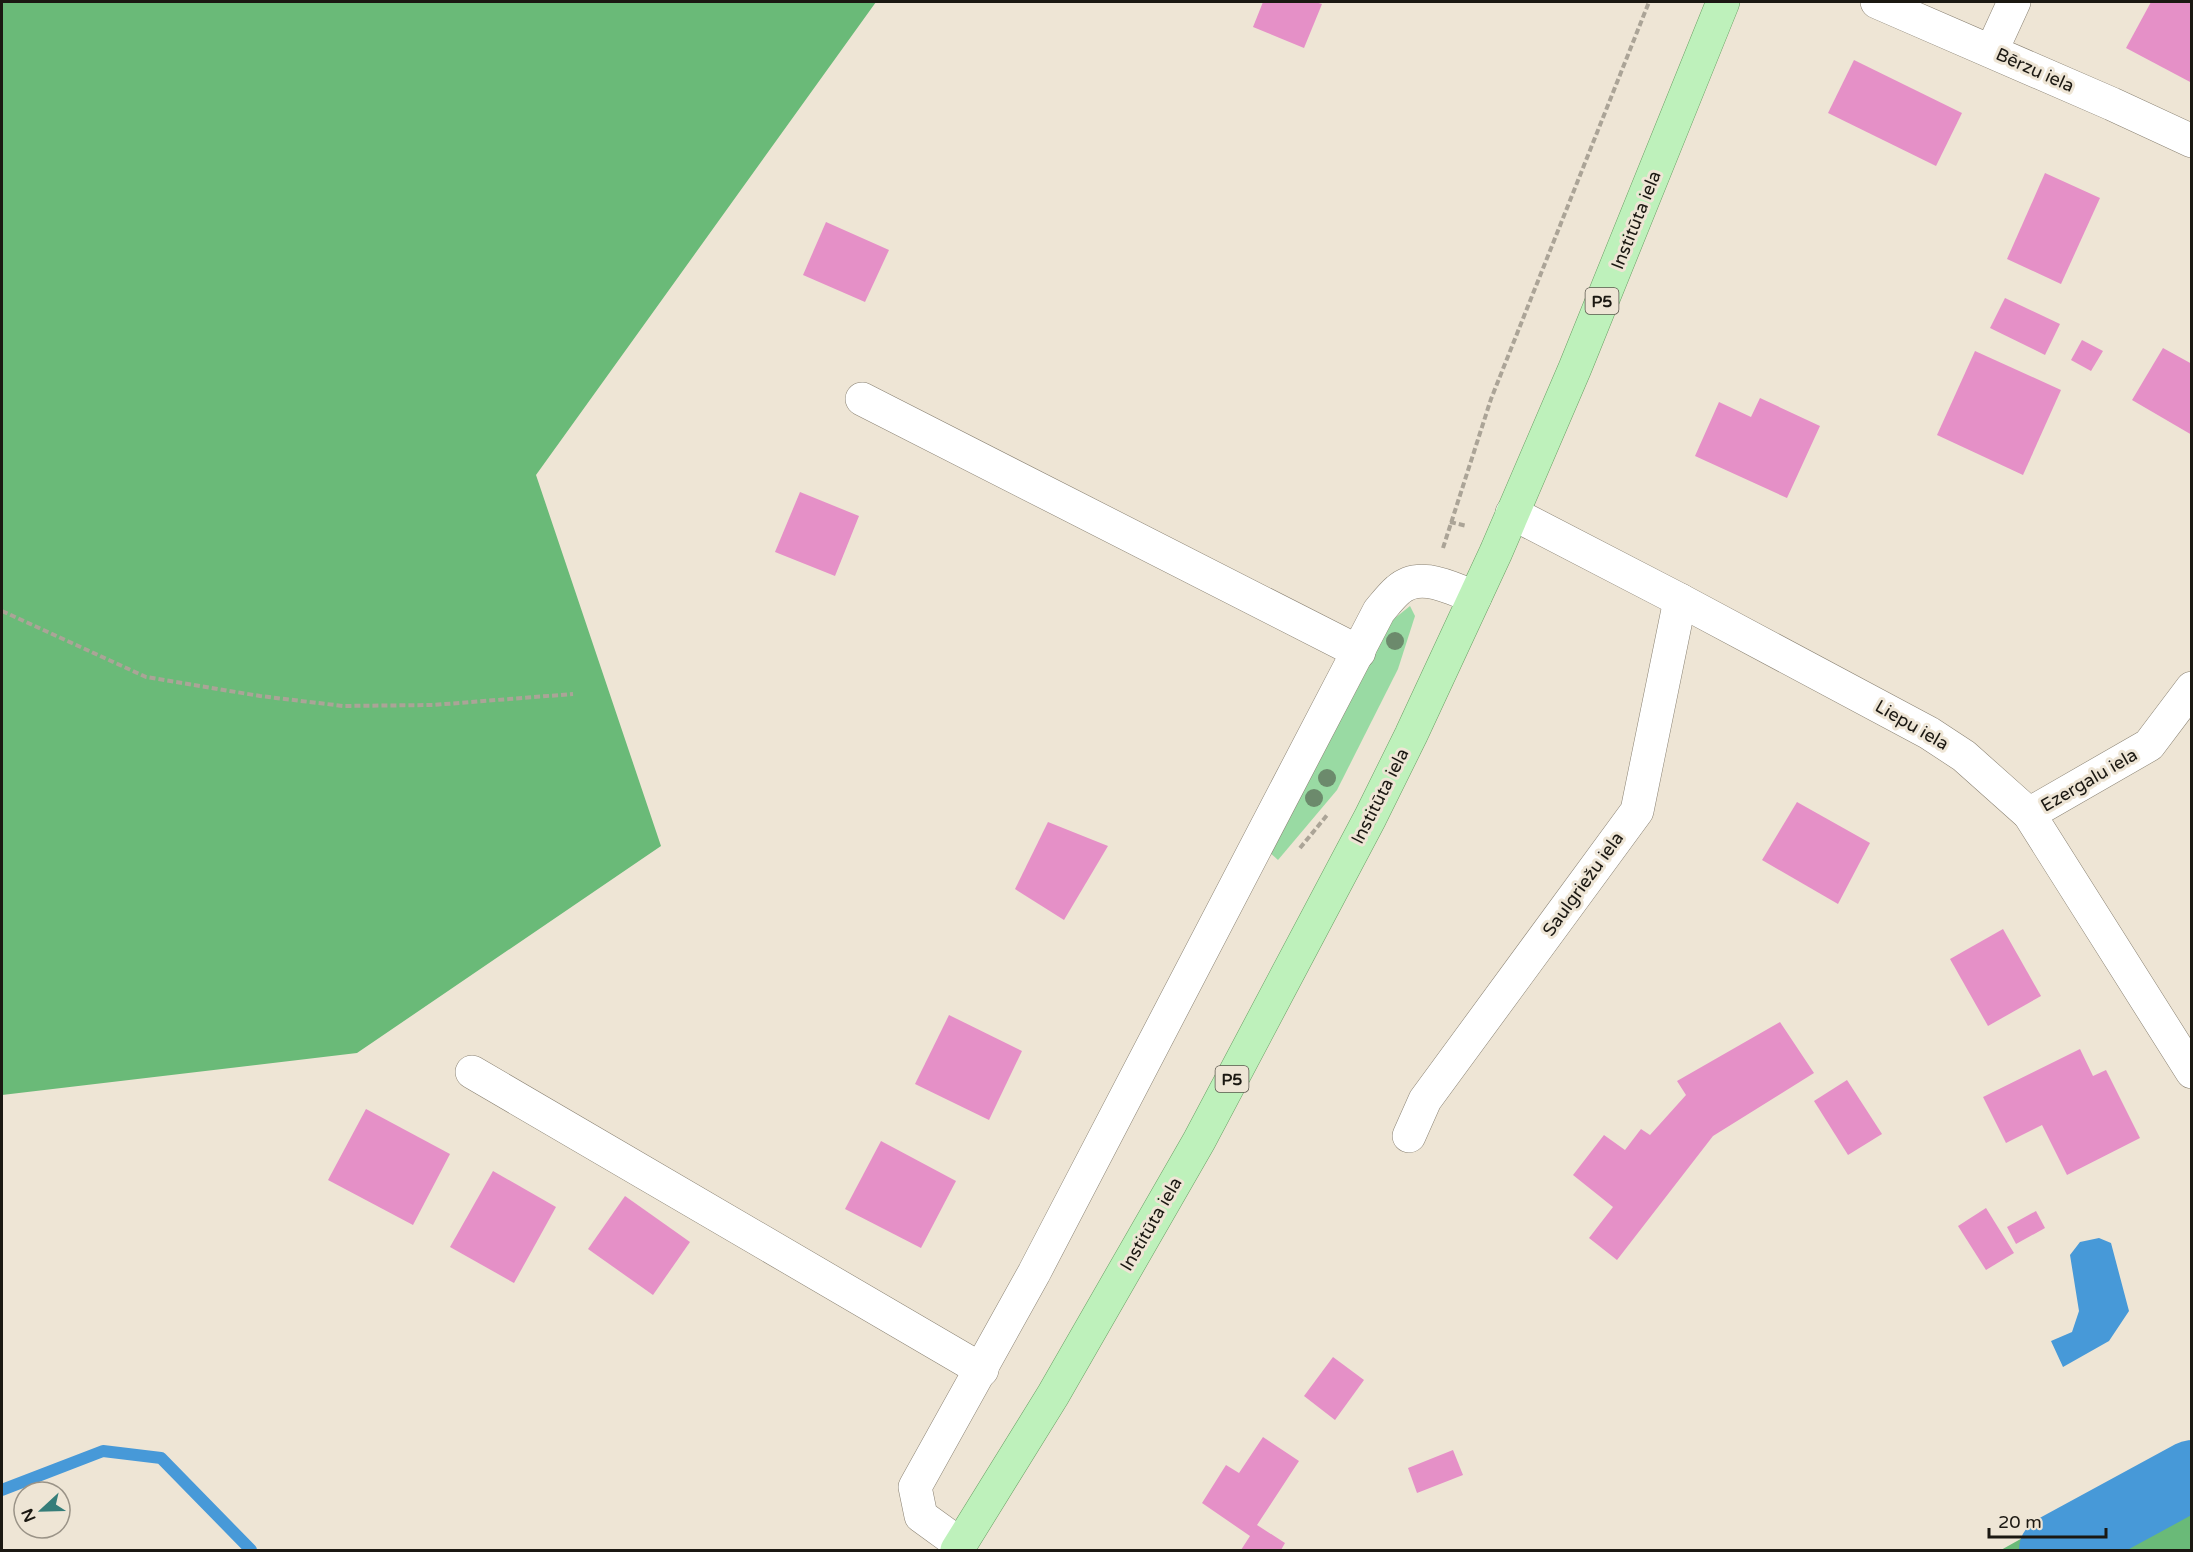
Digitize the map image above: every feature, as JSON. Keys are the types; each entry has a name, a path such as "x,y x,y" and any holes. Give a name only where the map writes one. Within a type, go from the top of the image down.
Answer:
{"main road":[{"name":"Institūta iela","path":"959,1548 1053,1395 1199,1141 1370,818 1475,597 1575,368 1723,2"}],"street":[{"name":"Bērzu iela","path":"1877,2 1992,50 2192,141"},
{"path":"1992,50 2014,2"},
{"path":"862,399 1359,652"},
{"name":"Liepu iela","path":"1512,513 1929,733 1964,756 2029,814 2192,1072"},
{"path":"959,1548 921,1516 915,1487 982,1370 1379,611 1400,588 1418,580 1475,597"},
{"name":"Saulgriežu iela","path":"1409,1136 1425,1100 1637,811 1680,600"},
{"name":"Ezergalu iela","path":"2029,814 2149,745 2192,688"},
{"path":"472,1072 982,1370"}],"path":[{"path":"2,611 146,677 260,696 344,706 433,705 573,694"}],"green space":[{"path":"2,2 876,2 536,475 661,846 357,1053 2,1095"},
{"path":"1410,606 1415,616 1398,669 1337,790 1278,860 1268,851 1390,622"},
{"path":"2191,1443 2191,1550 2001,1550"}],"water":[{"path":"2099,1238 2111,1243 2129,1311 2109,1341 2063,1367 2051,1341 2072,1332 2079,1311 2070,1255 2080,1242"}],"building":[{"path":"1263,2 1322,4 1304,48 1253,27"},
{"path":"2151,2 2192,2 2192,83 2126,48"},
{"path":"1854,60 1962,113 1936,166 1828,113"},
{"path":"2045,173 2100,198 2061,284 2007,259"},
{"path":"826,222 889,250 865,302 803,275"},
{"path":"2005,298 2060,324 2045,355 1990,328"},
{"path":"2082,340 2103,351 2091,371 2071,360"},
{"path":"2163,348 2192,364 2192,435 2132,400"},
{"path":"1975,351 2061,390 2023,475 1937,435"},
{"path":"1760,398 1820,426 1787,498 1695,456 1719,402 1751,417"},
{"path":"800,492 859,516 835,576 775,552"},
{"path":"1797,802 1870,843 1838,904 1762,860"},
{"path":"1048,822 1108,846 1064,920 1015,889"},
{"path":"2003,929 2041,996 1988,1026 1950,959"},
{"path":"949,1015 1022,1051 989,1120 915,1084"},
{"path":"1780,1022 1814,1073 1713,1136 1617,1260 1589,1238 1613,1207 1573,1175 1604,1135 1625,1150 1641,1129 1650,1135 1686,1095 1677,1081"},
{"path":"2080,1049 2093,1076 2106,1070 2140,1138 2067,1175 2042,1125 2006,1143 1983,1097"},
{"path":"1847,1080 1882,1134 1848,1155 1814,1101"},
{"path":"366,1109 450,1154 413,1225 328,1180"},
{"path":"881,1141 956,1181 921,1248 845,1209"},
{"path":"493,1171 556,1207 514,1283 450,1247"},
{"path":"625,1196 690,1242 653,1295 588,1249"},
{"path":"1986,1208 2014,1253 1986,1270 1958,1226"},
{"path":"2036,1211 2045,1228 2016,1244 2007,1227"},
{"path":"1333,1357 1364,1380 1335,1420 1304,1396"},
{"path":"1263,1437 1299,1461 1257,1525 1285,1543 1281,1550 1241,1550 1250,1536 1202,1503 1226,1465 1239,1473"},
{"path":"1453,1450 1463,1475 1417,1493 1408,1468"}],"waterway":[{"path":"2,1490 103,1451 161,1458 251,1550"},
{"path":"2054,1550 2192,1475"}]}
